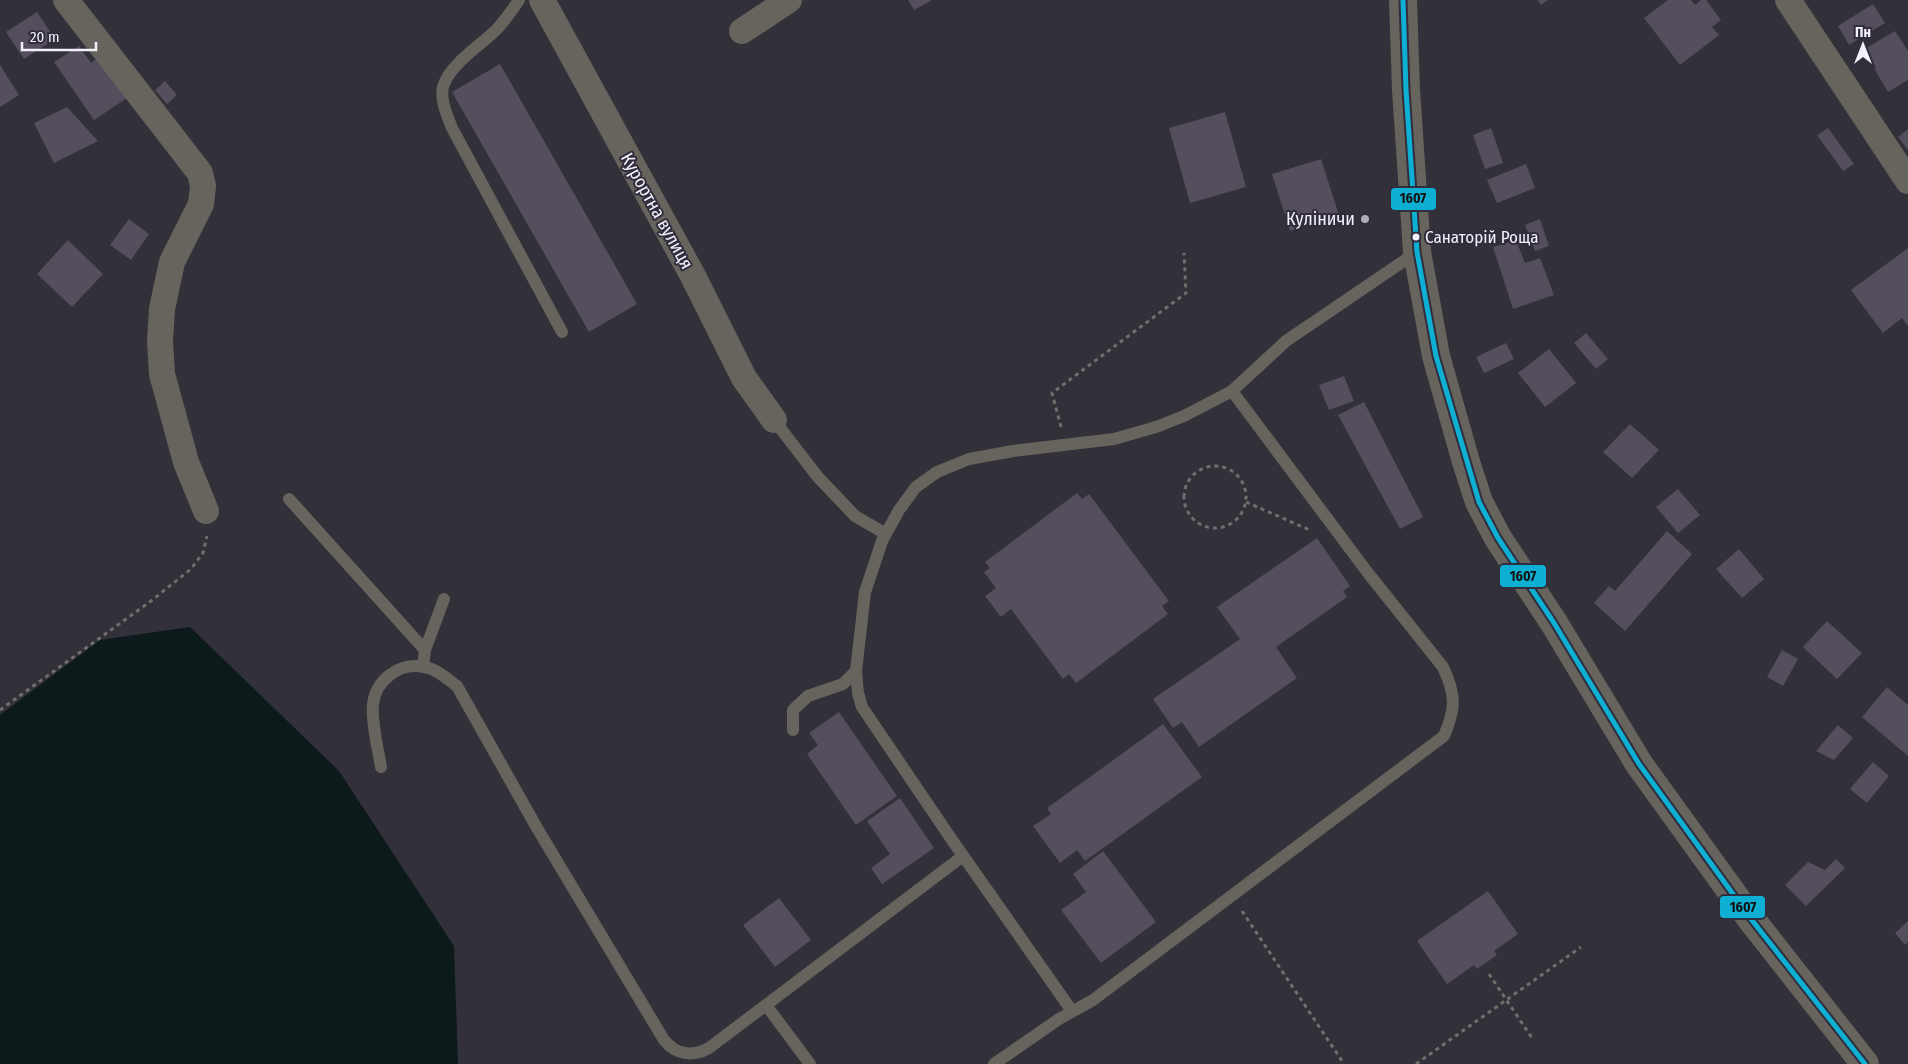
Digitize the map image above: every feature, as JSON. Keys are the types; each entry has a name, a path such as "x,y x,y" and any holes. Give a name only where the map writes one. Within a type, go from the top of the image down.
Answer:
{"street":[{"path":"66,0 200,173 204,186 201,204 172,262 162,309 160,341 162,374 186,462 206,511"},
{"name":"Курортна вулиця","path":"542,0 693,276 744,378 774,420"},
{"path":"742,30 789,0"},
{"path":"1403,0 1406,90 1417,252 1436,356 1463,454 1479,502 1498,538 1554,623 1639,764 1751,919 1865,1064"},
{"path":"1788,0 1908,181"}],"lane":[{"path":"519,0 498,27 456,66 443,86 443,97 445,111 452,128 562,332"},
{"path":"1072,1011 963,856 862,707 858,693 856,671 865,592 886,534 899,510 916,487 937,472 969,460 1013,451 1114,439 1156,427 1184,416 1232,391 1286,341 1417,252"},
{"path":"994,1064 1059,1019 1093,1000 1444,736 1452,716 1453,701 1450,683 1443,667 1347,545 1232,391"},
{"path":"774,420 817,476 855,516 886,534"},
{"path":"289,499 425,650"},
{"path":"423,666 425,650 444,599"},
{"path":"380,766 373,706 376,694 390,674 413,666 423,666 436,671 457,686 537,828 666,1043 679,1052 687,1054 702,1052 963,856"},
{"path":"793,730 793,710 808,696 843,684 856,671"},
{"path":"766,1005 810,1064"}],"path":[{"path":"1065,445 1052,393 1186,293 1184,253"},
{"path":"1222,466 1240,478 1246,488 1246,502 1244,510 1230,526 1219,529 1208,528 1198,524 1190,516 1185,507 1183,496 1186,485 1200,469 1222,466"},
{"path":"1246,502 1347,545"},
{"path":"0,710 151,601 191,569 203,553 208,531 206,511"},
{"path":"1232,897 1344,1064"},
{"path":"1416,1064 1582,947"},
{"path":"1489,974 1532,1038"}],"shaded area":[{"path":"190,627 339,771 454,946 458,1064 0,1064 0,715 100,640"}],"building":[{"path":"908,0 932,0 914,10"},
{"path":"1537,0 1548,0 1541,5"},
{"path":"1668,0 1691,0 1695,5 1701,0 1706,0 1721,20 1712,27 1719,35 1680,65 1644,18"},
{"path":"1873,4 1885,23 1849,45 1838,26"},
{"path":"37,12 55,39 24,59 6,32"},
{"path":"1895,31 1908,51 1908,80 1888,92 1863,50"},
{"path":"79,46 91,63 99,57 127,98 94,120 54,62"},
{"path":"500,64 637,304 589,332 452,92"},
{"path":"0,65 19,95 0,107"},
{"path":"165,81 177,95 167,104 155,90"},
{"path":"67,107 98,141 54,163 34,123"},
{"path":"1225,112 1246,187 1190,203 1169,128"},
{"path":"1491,128 1503,163 1485,169 1473,135"},
{"path":"1828,128 1854,164 1843,171 1817,135"},
{"path":"1908,129 1908,150 1898,137"},
{"path":"1321,159 1339,215 1290,231 1272,174"},
{"path":"1526,164 1535,188 1497,203 1487,180"},
{"path":"129,219 149,234 131,260 110,245"},
{"path":"1540,219 1549,246 1535,251 1525,225"},
{"path":"68,240 103,274 72,307 37,274"},
{"path":"1516,240 1525,263 1540,258 1554,295 1513,309 1493,247"},
{"path":"1908,248 1908,326 1902,318 1883,333 1851,290"},
{"path":"1586,333 1608,359 1596,369 1574,343"},
{"path":"1506,343 1514,359 1484,373 1476,357"},
{"path":"1549,349 1576,383 1545,407 1518,373"},
{"path":"1344,376 1354,401 1329,410 1319,385"},
{"path":"1364,402 1423,517 1400,529 1338,415"},
{"path":"1630,424 1659,450 1632,478 1603,452"},
{"path":"1678,489 1700,515 1678,533 1656,507"},
{"path":"1077,493 1082,499 1089,494 1169,601 1162,606 1168,614 1076,683 1069,674 1063,679 1011,609 1001,617 985,596 996,588 984,572 990,568 985,562"},
{"path":"1667,531 1692,554 1625,631 1594,603 1609,586 1615,591"},
{"path":"1317,538 1350,586 1343,591 1347,597 1276,647 1297,678 1199,747 1182,722 1173,728 1153,699 1240,639 1217,607"},
{"path":"1739,549 1764,579 1742,598 1716,569"},
{"path":"1827,621 1862,653 1837,679 1803,647"},
{"path":"1782,650 1798,659 1783,686 1767,677"},
{"path":"1887,687 1908,705 1908,756 1862,717"},
{"path":"839,712 897,796 856,825 807,754 818,745 809,733"},
{"path":"1163,724 1202,777 1085,861 1077,850 1060,863 1033,826 1051,814 1047,808"},
{"path":"1838,725 1853,738 1834,760 1816,751"},
{"path":"1873,762 1889,776 1867,803 1850,789"},
{"path":"900,798 934,848 882,884 871,868 890,854 867,821"},
{"path":"1103,851 1156,922 1101,963 1061,910 1086,892 1073,874"},
{"path":"1836,859 1845,868 1806,906 1785,885 1808,862 1825,870"},
{"path":"1488,891 1518,934 1494,951 1497,955 1477,969 1474,965 1447,984 1417,941"},
{"path":"779,898 811,940 775,967 743,925"},
{"path":"1908,921 1908,942 1905,945 1895,933"}],"transit line":[{"name":"1607","path":"1403,0 1406,90 1417,252 1436,356 1479,502 1498,538 1554,623 1639,764 1751,919 1865,1064"}],"place":[{"name":"Куліничи","path":"1365,219"},
{"name":"Санаторій Роща","path":"1416,237"}]}
